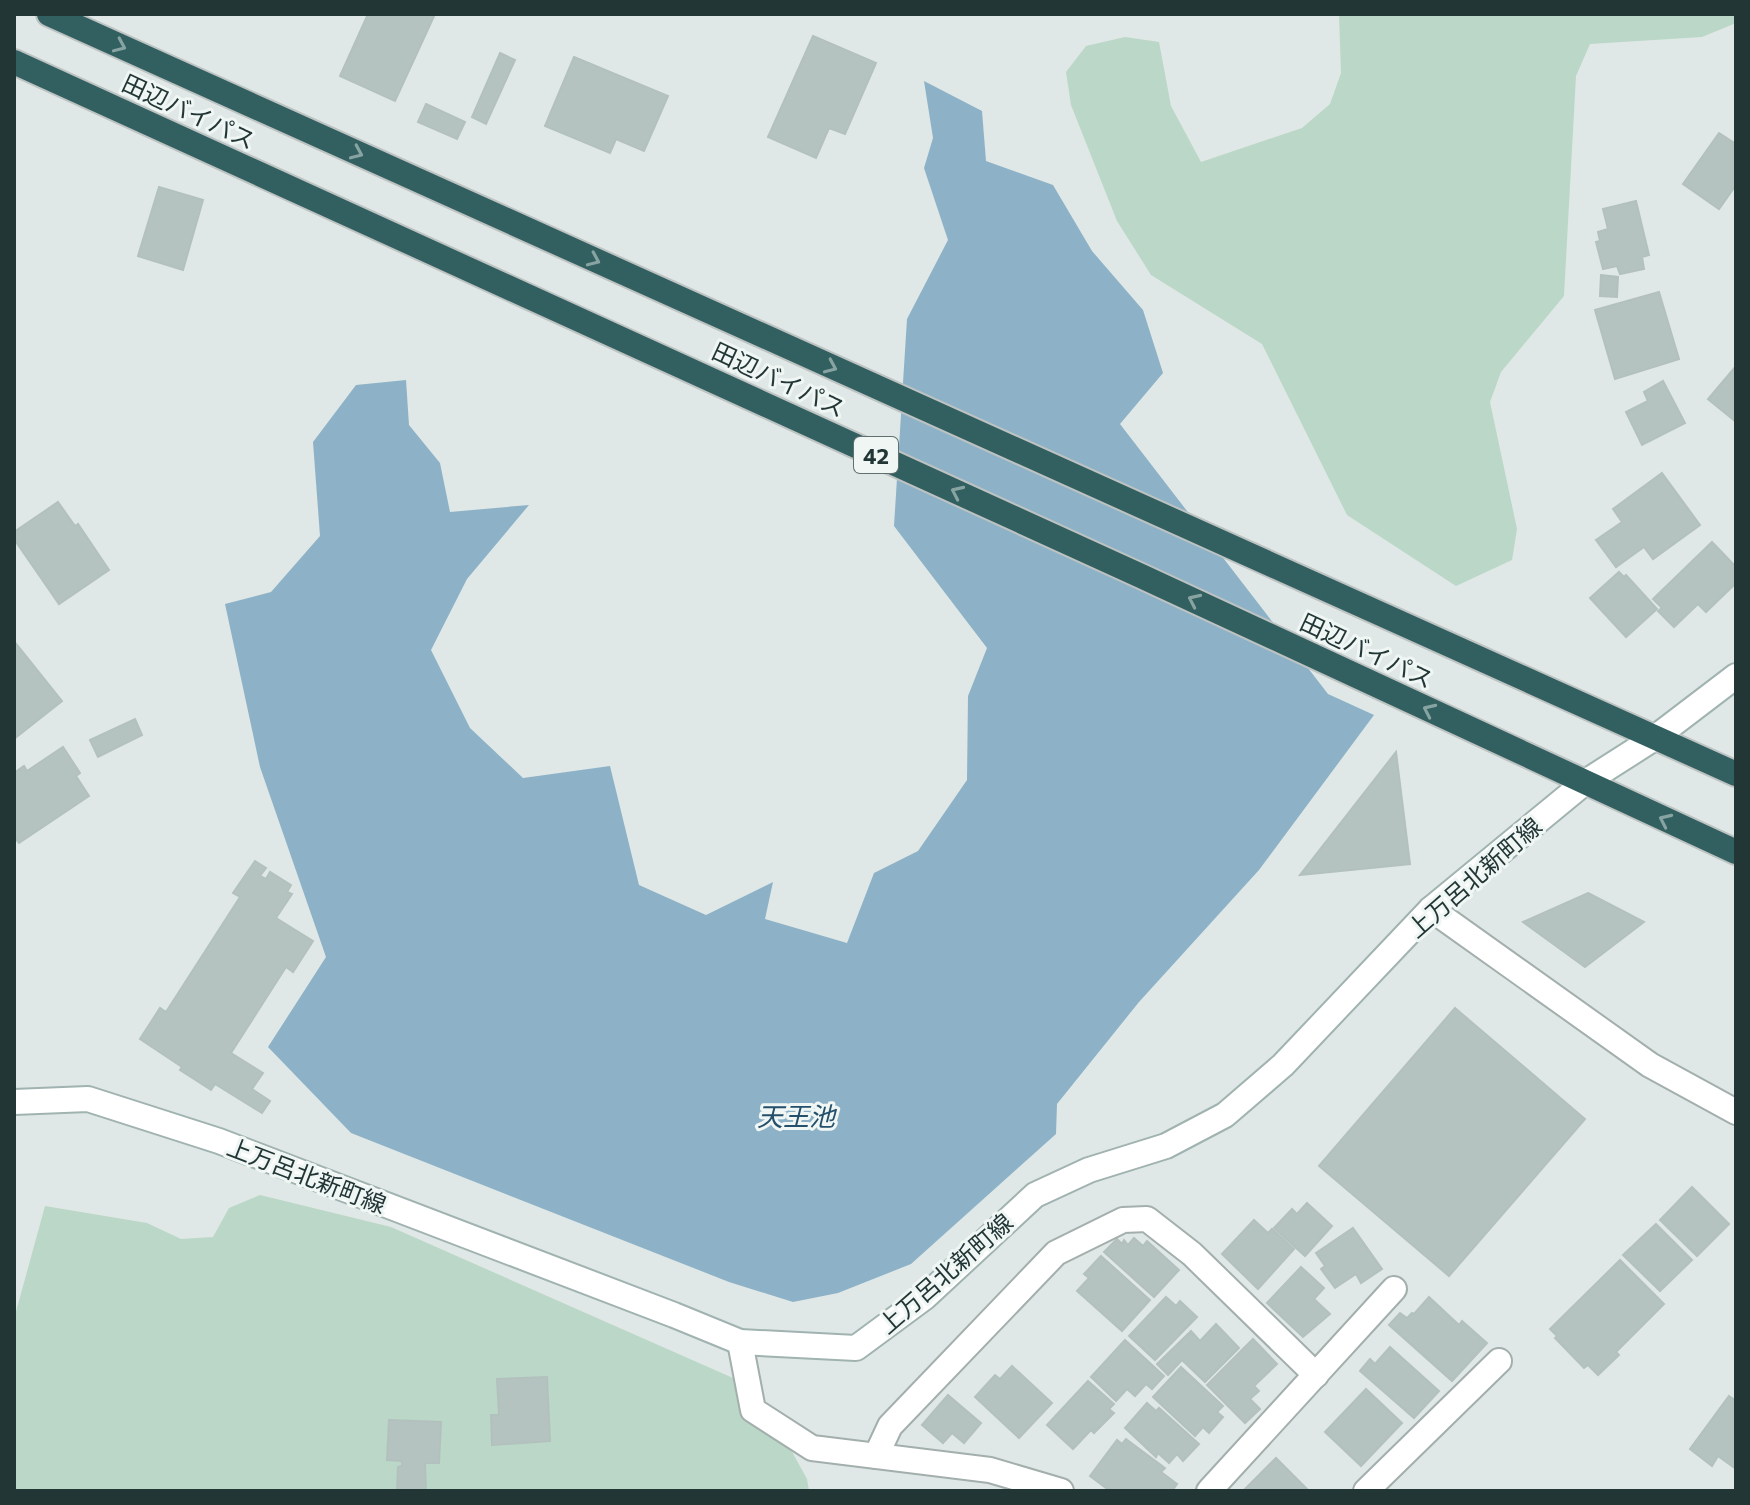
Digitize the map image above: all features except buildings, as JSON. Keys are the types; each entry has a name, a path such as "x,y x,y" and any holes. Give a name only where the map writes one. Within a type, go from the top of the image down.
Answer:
{"highway":[{"name":"田辺バイパス","path":"49,14 1736,774"},
{"name":"田辺バイパス","path":"14,62 1127,569 1736,852"}],"main road":[{"name":"上万呂北新町線","path":"14,1102 88,1099 219,1141 740,1342 856,1348 925,1297 1035,1195 1089,1170 1166,1146 1225,1115 1283,1065 1431,909 1584,783 1656,737 1736,676"},
{"path":"1431,909 1650,1065 1736,1112"},
{"path":"876,1456 890,1426 1056,1253 1123,1220 1147,1219 1192,1254 1316,1375"},
{"path":"1209,1491 1394,1289"},
{"path":"740,1342 753,1410 812,1448 990,1470 1061,1491"},
{"path":"1366,1491 1499,1361"}],"green space":[{"path":"1339,14 1736,14 1736,23 1702,37 1590,44 1576,76 1564,296 1501,372 1490,402 1517,529 1512,560 1456,586 1347,515 1262,344 1151,275 1117,221 1071,105 1066,72 1086,46 1125,37 1159,42 1171,106 1201,162 1302,128 1330,104 1341,73"},
{"path":"260,1195 391,1227 733,1378 774,1419 807,1479 809,1491 14,1491 14,1319 45,1206 147,1223 181,1239 213,1237 229,1208"}],"water":[{"name":"天王池","path":"924,81 982,111 986,161 1053,185 1092,251 1143,310 1163,373 1120,424 1328,694 1374,715 1259,870 1139,1002 1057,1104 1056,1134 911,1264 838,1293 793,1302 729,1282 351,1133 268,1047 326,957 260,767 225,604 271,592 320,536 313,442 356,385 406,380 409,425 440,463 450,512 529,505 467,579 431,650 470,728 523,778 610,766 639,885 706,915 773,882 765,919 847,943 874,873 918,851 967,780 968,696 987,648 894,526 907,319 948,240 924,168 933,138"}]}
